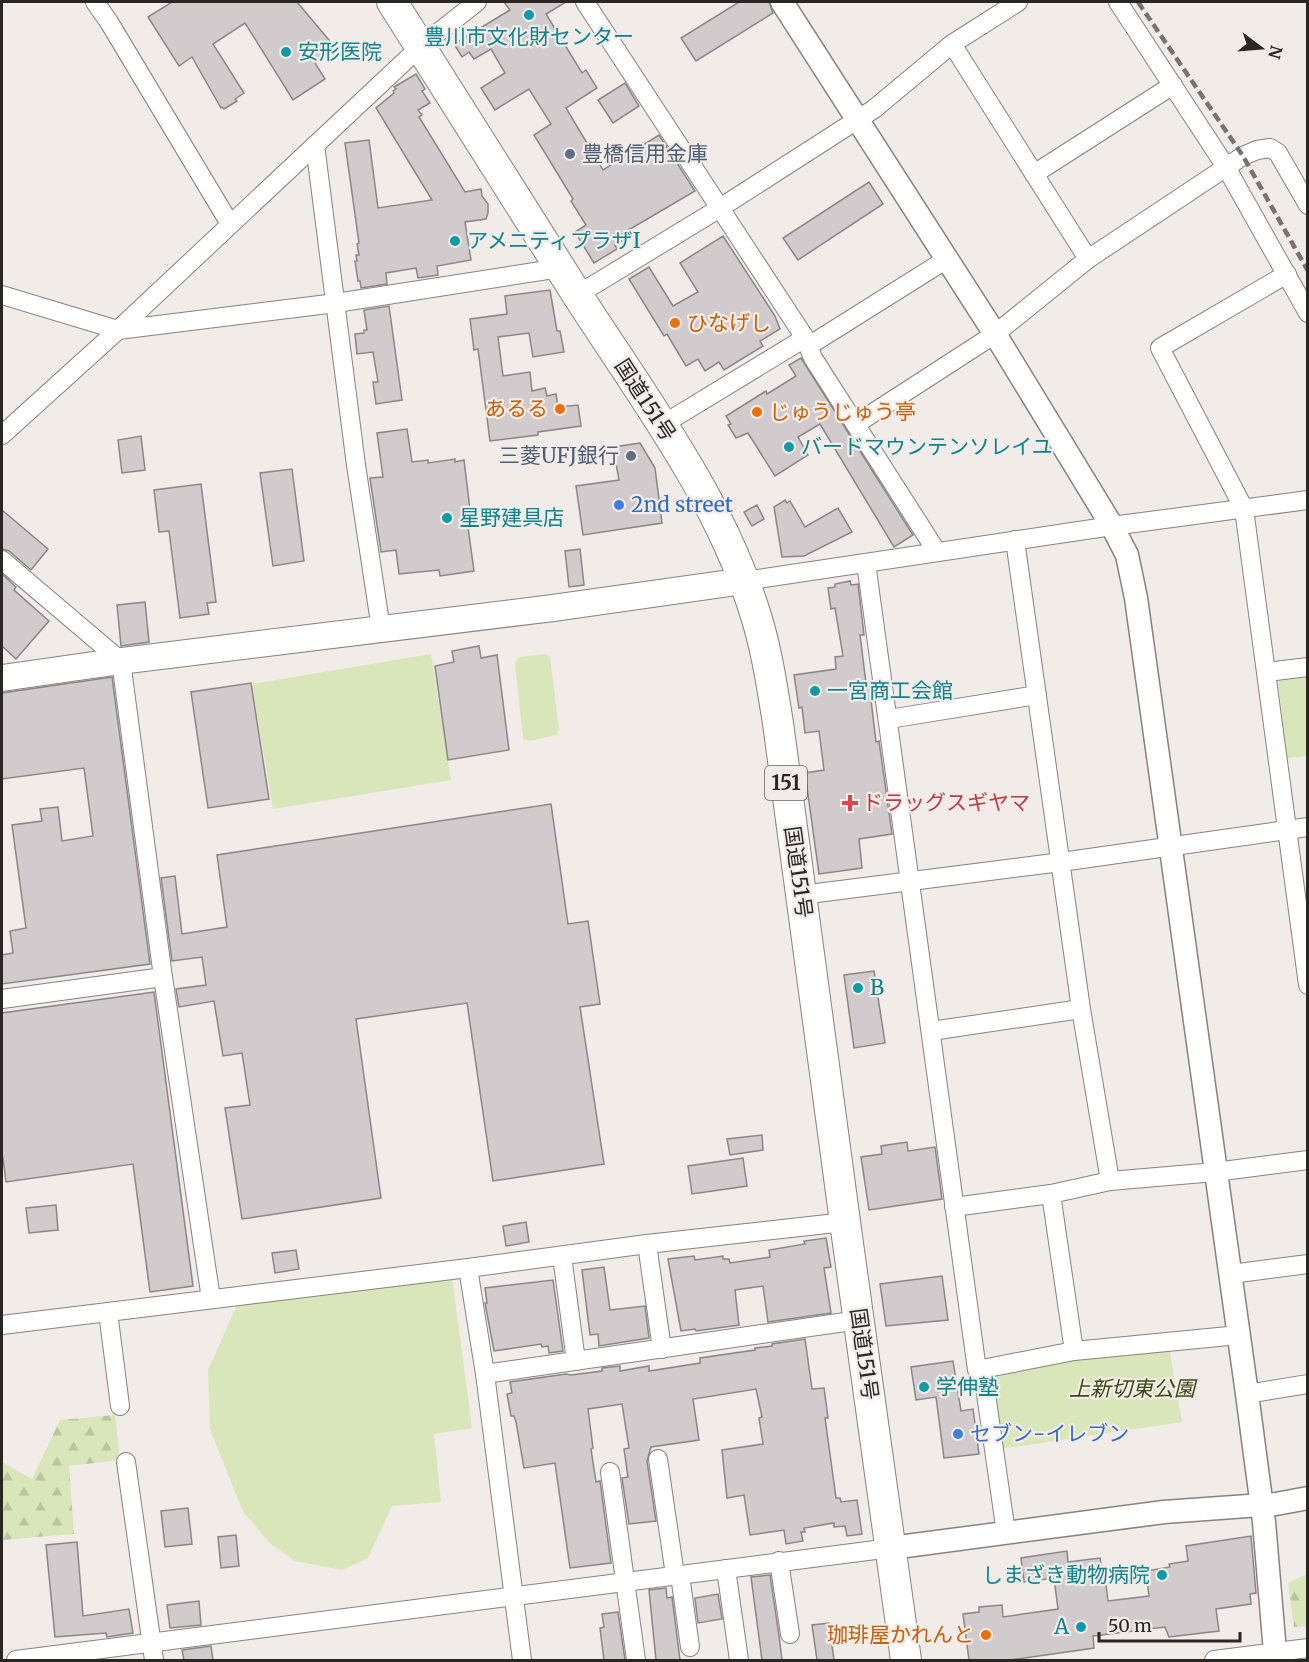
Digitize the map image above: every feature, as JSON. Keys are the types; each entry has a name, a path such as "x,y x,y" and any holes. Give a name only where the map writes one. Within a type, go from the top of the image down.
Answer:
{"highway":[{"name":"国道151号","path":"392,2 577,295 686,462 725,536 756,615 768,662 778,723 906,1660"}],"main road":[{"path":"2,678 744,581"}],"street":[{"path":"95,2 230,224"},
{"path":"2,435 118,330 421,46 477,2"},
{"path":"585,2 808,342 813,358 937,552"},
{"path":"782,2 995,334 1112,526 1127,555 1136,598 1231,1274 1262,1505 1275,1652"},
{"path":"577,295 720,208 874,109 952,44 1018,2"},
{"path":"1118,2 1226,167 1308,313"},
{"path":"952,44 1088,259"},
{"path":"1034,174 1173,85"},
{"path":"315,145 381,629"},
{"path":"856,424 995,334 1088,259 1226,167 1257,150 1270,148 1278,153 1308,205"},
{"path":"662,425 947,259"},
{"path":"2,295 118,330 336,303 560,268"},
{"path":"1287,274 1160,348 1244,509 1308,985"},
{"path":"744,581 1112,526 1308,500"},
{"path":"1015,540 1081,1009 1110,1181"},
{"path":"2,560 121,661 163,977 211,1299"},
{"path":"866,563 912,881 977,1370 1074,1351 1239,1335"},
{"path":"1267,672 1308,667"},
{"path":"889,719 1037,695"},
{"path":"801,895 1061,862 1308,827"},
{"path":"2,999 163,977"},
{"path":"931,1031 1081,1009"},
{"path":"954,1207 1050,1194 1110,1181 1215,1172 1308,1160"},
{"path":"1050,1194 1074,1351"},
{"path":"2,1325 647,1244 845,1222"},
{"path":"647,1244 662,1349"},
{"path":"562,1256 576,1361"},
{"path":"1231,1274 1308,1264"},
{"path":"468,1268 485,1374 522,1660"},
{"path":"108,1312 120,1406"},
{"path":"485,1374 859,1320"},
{"path":"984,1380 1006,1533"},
{"path":"1247,1394 1308,1384"},
{"path":"658,1459 690,1647"},
{"path":"126,1462 153,1652"},
{"path":"610,1472 636,1660"},
{"path":"16,1660 153,1652 513,1597 779,1561 1164,1512 1262,1505 1308,1498"},
{"path":"779,1561 790,1634"},
{"path":"726,1569 739,1660"},
{"path":"1214,1660 1308,1648"}],"green space":[{"path":"431,654 451,780 273,809 252,684"},
{"path":"545,654 550,657 559,730 556,735 529,741 523,739 515,663 519,657"},
{"path":"1307,675 1307,756 1287,758 1278,680"},
{"path":"452,1277 472,1428 434,1434 441,1502 392,1506 368,1558 342,1570 295,1561 271,1544 243,1512 210,1429 208,1370 237,1305"},
{"name":"上新切東公園","path":"1168,1342 1182,1422 1000,1449 991,1372"},
{"path":"115,1415 120,1460 69,1466 74,1534 2,1540 2,1462 32,1479 60,1420"},
{"path":"1307,1574 1307,1626 1294,1627 1288,1583"}],"building":[{"name":"安形医院","path":"172,2 297,2 334,46 315,63 325,79 293,100 245,23 213,44 244,93 235,99 237,101 224,109 221,108 192,57 179,66 148,17"},
{"path":"504,2 566,2 546,14 582,73 586,70 597,88 566,108 603,170 659,135 695,191 620,235 623,240 615,245 617,249 594,263 575,232 586,225 534,135 551,124 529,89 495,110 481,88 505,73 491,49 474,59 469,52 462,57 454,44 510,10"},
{"path":"739,2 769,2 773,13 696,61 681,38"},
{"path":"416,74 425,89 422,91 430,103 418,110 422,115 419,117 465,192 481,189 482,196 488,204 488,213 486,219 465,222 471,260 437,266 438,275 418,278 416,268 386,273 387,284 361,288 355,261 357,261 356,255 359,255 357,244 359,243 345,143 369,140 378,208 432,200 376,108 394,93 396,89 394,87"},
{"path":"625,83 639,106 613,123 598,100"},
{"path":"869,182 883,204 798,260 783,238"},
{"path":"723,236 775,316 780,329 760,341 763,346 724,370 719,362 705,371 698,359 686,366 667,334 664,336 629,279 649,267 673,306 698,292 680,263"},
{"path":"550,290 557,331 560,331 564,352 533,357 529,333 498,337 503,376 530,372 532,391 545,388 547,396 556,394 558,407 578,405 581,426 538,432 538,435 490,441 478,349 474,350 470,319 507,314 505,296"},
{"path":"389,306 402,400 376,404 373,382 378,382 373,352 357,354 355,334 364,333 364,330 367,330 364,310"},
{"path":"801,358 913,535 894,547 820,424 798,437 808,455 775,476 748,433 736,438 728,425 731,424 726,416 766,391 767,394 796,376 789,365"},
{"path":"407,429 412,462 464,460 472,526 468,527 474,571 440,576 439,570 399,574 396,550 381,552 370,478 383,477 377,433"},
{"path":"141,436 145,470 122,473 118,440"},
{"name":"2nd street","path":"640,443 655,468 662,523 583,535 576,486 619,480 613,447"},
{"path":"292,469 304,561 273,566 260,473"},
{"path":"201,484 216,602 207,603 209,614 180,618 169,531 159,532 154,490"},
{"path":"785,500 787,503 790,501 805,527 838,508 852,532 804,556 782,557 774,507"},
{"path":"757,505 764,519 752,526 744,512"},
{"path":"2,510 48,549 31,570 9,551 2,549"},
{"path":"580,549 584,585 569,587 565,551"},
{"path":"2,574 16,587 14,590 49,621 16,659 2,646"},
{"path":"850,581 851,585 858,584 864,635 860,635 866,683 869,683 876,742 879,741 892,834 859,839 862,868 819,874 805,773 824,770 819,731 805,733 802,707 799,708 794,675 836,669 835,657 843,656 835,608 831,609 828,588"},
{"path":"145,602 149,642 121,646 117,605"},
{"path":"479,646 481,658 497,655 509,750 448,760 435,666 454,662 452,651"},
{"path":"112,677 150,964 2,984 2,955 13,953 10,931 26,928 12,825 42,821 40,809 58,807 62,841 93,836 84,768 2,779 2,693"},
{"path":"251,683 269,799 208,808 191,692"},
{"path":"551,804 568,924 588,921 600,1004 580,1007 604,1164 493,1181 467,1003 356,1019 381,1198 242,1219 225,1108 250,1105 242,1053 223,1056 214,1001 179,1007 176,989 206,985 202,957 172,961 161,878 175,876 182,934 227,927 217,855"},
{"path":"874,971 885,1043 854,1048 844,975"},
{"path":"154,992 193,1286 150,1292 133,1164 6,1182 2,1159 2,1013"},
{"path":"762,1135 763,1150 730,1155 727,1139"},
{"path":"907,1142 908,1151 935,1147 942,1199 869,1210 861,1157 882,1154 881,1146"},
{"path":"743,1158 747,1186 692,1194 688,1166"},
{"path":"56,1205 58,1230 29,1233 26,1208"},
{"path":"526,1222 529,1242 506,1246 503,1226"},
{"path":"826,1238 831,1267 824,1268 831,1313 768,1322 763,1286 735,1290 739,1325 681,1331 668,1259 694,1256 695,1260 723,1256 723,1259 729,1259 730,1263 770,1257 769,1250"},
{"path":"296,1250 299,1269 275,1273 272,1253"},
{"path":"604,1267 610,1310 645,1306 649,1338 599,1346 598,1334 590,1335 582,1270"},
{"path":"942,1276 948,1320 886,1326 880,1284"},
{"path":"553,1280 563,1351 549,1353 548,1346 542,1347 541,1344 494,1351 485,1303 487,1303 485,1288"},
{"path":"805,1339 812,1389 824,1388 828,1418 825,1418 836,1498 840,1498 841,1502 857,1500 862,1534 847,1536 845,1526 834,1527 834,1523 804,1528 805,1532 801,1532 803,1541 786,1544 784,1530 750,1535 744,1495 727,1498 722,1450 763,1444 759,1418 762,1417 756,1389 693,1399 699,1440 651,1447 647,1461 656,1521 629,1524 622,1478 628,1477 624,1449 629,1448 622,1404 588,1409 593,1448 591,1449 596,1482 600,1481 611,1563 570,1568 555,1463 524,1468 516,1422 514,1416 511,1416 507,1394 512,1393 510,1382 602,1371 602,1368 620,1366 620,1371 649,1366 649,1371 700,1363 700,1358 755,1350 755,1348 772,1346 772,1344"},
{"path":"953,1361 961,1411 973,1409 979,1454 944,1458 936,1397 916,1400 911,1367"},
{"path":"188,1508 192,1544 165,1547 161,1511"},
{"path":"236,1535 239,1566 221,1568 218,1537"},
{"path":"1251,1536 1256,1593 1250,1594 1251,1604 1216,1609 1219,1631 1169,1637 1165,1627 1093,1636 1094,1648 1010,1660 969,1660 963,1614 979,1612 979,1607 1002,1605 1003,1617 1058,1609 1054,1578 1024,1582 1021,1558 1067,1551 1068,1562 1100,1558 1102,1569 1104,1569 1108,1601 1149,1596 1146,1571 1188,1561 1186,1546"},
{"path":"77,1542 83,1616 129,1609 133,1633 107,1637 106,1633 55,1637 46,1545"},
{"path":"770,1575 782,1660 762,1660 751,1577"},
{"path":"666,1588 667,1598 672,1597 680,1660 656,1660 649,1590"},
{"path":"718,1594 722,1619 698,1623 695,1598"},
{"path":"199,1601 201,1625 170,1628 167,1605"},
{"path":"618,1612 625,1660 604,1660 600,1628 604,1627 602,1614"},
{"path":"829,1623 834,1660 817,1660 812,1625"},
{"path":"211,1646 213,1660 184,1660 182,1650"}],"railway":[{"path":"1138,2 1243,156 1308,271"}],"place":[{"name":"豊川市文化財センター","path":"529,15"},
{"name":"安形医院","path":"286,52"},
{"name":"豊橋信用金庫","path":"570,154"},
{"name":"アメニティプラザI","path":"455,241"},
{"name":"ひなげし","path":"675,323"},
{"name":"あるる","path":"560,409"},
{"name":"じゅうじゅう亭","path":"757,412"},
{"name":"バードマウンテンソレイユ","path":"789,447"},
{"name":"三菱UFJ銀行","path":"631,456"},
{"name":"2nd street","path":"619,505"},
{"name":"星野建具店","path":"447,518"},
{"name":"一宮商工会館","path":"815,691"},
{"name":"ドラッグスギヤマ","path":"850,803"},
{"name":"B","path":"858,988"},
{"name":"学伸塾","path":"924,1387"},
{"name":"セブン-イレブン","path":"958,1434"},
{"name":"しまざき動物病院","path":"1162,1575"},
{"name":"A","path":"1081,1627"},
{"name":"珈琲屋かれんと","path":"986,1635"}]}
